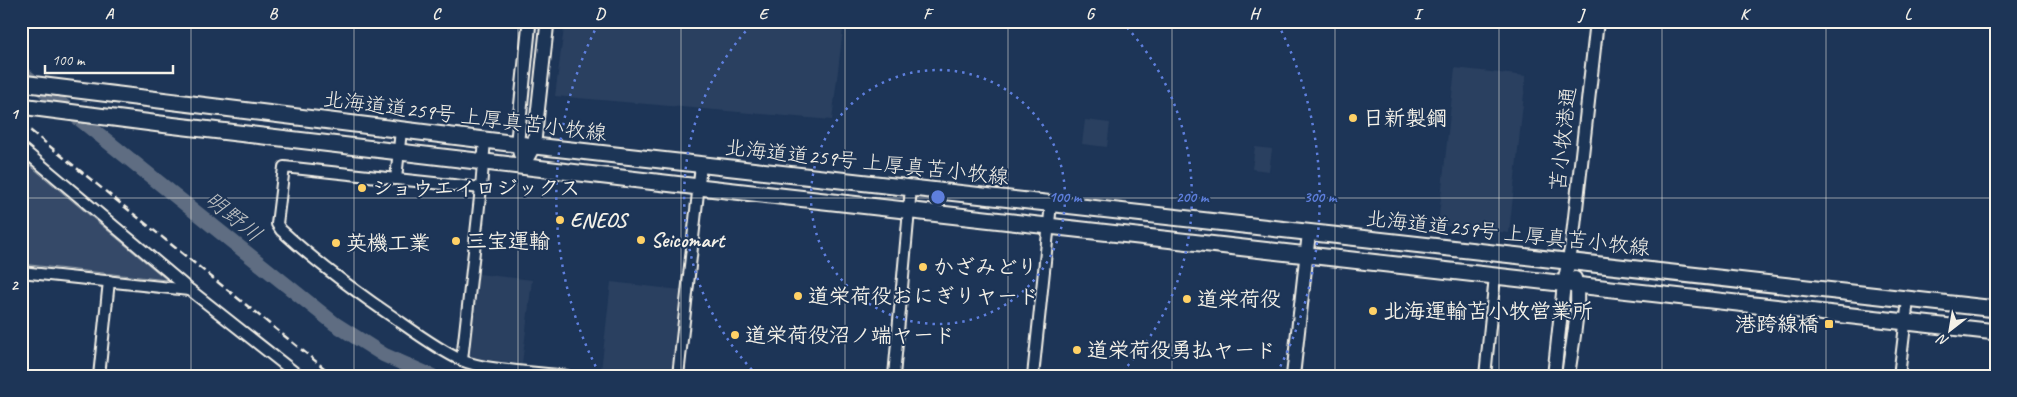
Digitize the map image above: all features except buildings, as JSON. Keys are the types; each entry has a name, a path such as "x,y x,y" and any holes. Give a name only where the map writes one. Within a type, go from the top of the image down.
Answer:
{"main road":[{"name":"北海道道259号 上厚真苫小牧線","path":"21,83 534,146 1996,310"},
{"name":"北海道道259号 上厚真苫小牧線","path":"21,106 699,187 1996,332"}],"street":[{"path":"523,166 534,146 548,26 546,21"},
{"name":"苫小牧港通","path":"1568,376 1570,261 1597,21"},
{"path":"523,166 517,144 529,23"},
{"path":"396,179 401,130"},
{"path":"462,360 485,140"},
{"path":"21,148 190,290 299,376"},
{"path":"678,376 701,165"},
{"path":"481,188 284,167 278,224 292,240 362,296 414,332 462,360 487,366 567,376"},
{"path":"894,376 911,188"},
{"path":"1034,376 1051,204"},
{"path":"1293,376 1309,233"},
{"path":"21,272 190,290"},
{"path":"1485,376 1495,276"},
{"path":"99,376 108,281"},
{"name":"苫小牧港通","path":"1554,376 1571,285"},
{"path":"1899,376 1908,300"}],"shaded area":[{"path":"565,21 844,21 832,120 555,96"},
{"path":"1455,68 1526,76 1509,233 1438,225"},
{"path":"1085,120 1110,123 1107,147 1082,144"},
{"path":"1255,147 1272,149 1269,171 1252,169"},
{"path":"21,158 167,280 21,264"},
{"path":"479,274 532,280 522,364 475,358 469,355"},
{"path":"611,282 680,290 671,376 639,376 601,371"}],"waterway":[{"name":"明野川","path":"21,72 335,324 384,355 432,376"}],"railway":[{"path":"21,123 334,376"}],"place":[{"name":"日新製鋼","path":"1353,118"},
{"name":"ショウエイロジックス","path":"362,188"},
{"name":"ENEOS","path":"560,220"},
{"name":"Seicomart","path":"641,240"},
{"name":"三宝運輸","path":"456,241"},
{"name":"英機工業","path":"336,243"},
{"name":"かざみどり","path":"923,267"},
{"name":"道栄荷役おにぎりヤード","path":"798,296"},
{"name":"道栄荷役","path":"1187,299"},
{"name":"北海運輸苫小牧営業所","path":"1373,311"},
{"name":"港跨線橋","path":"1829,324"},
{"name":"道栄荷役沼ノ端ヤード","path":"735,335"},
{"name":"道栄荷役勇払ヤード","path":"1077,350"}]}
